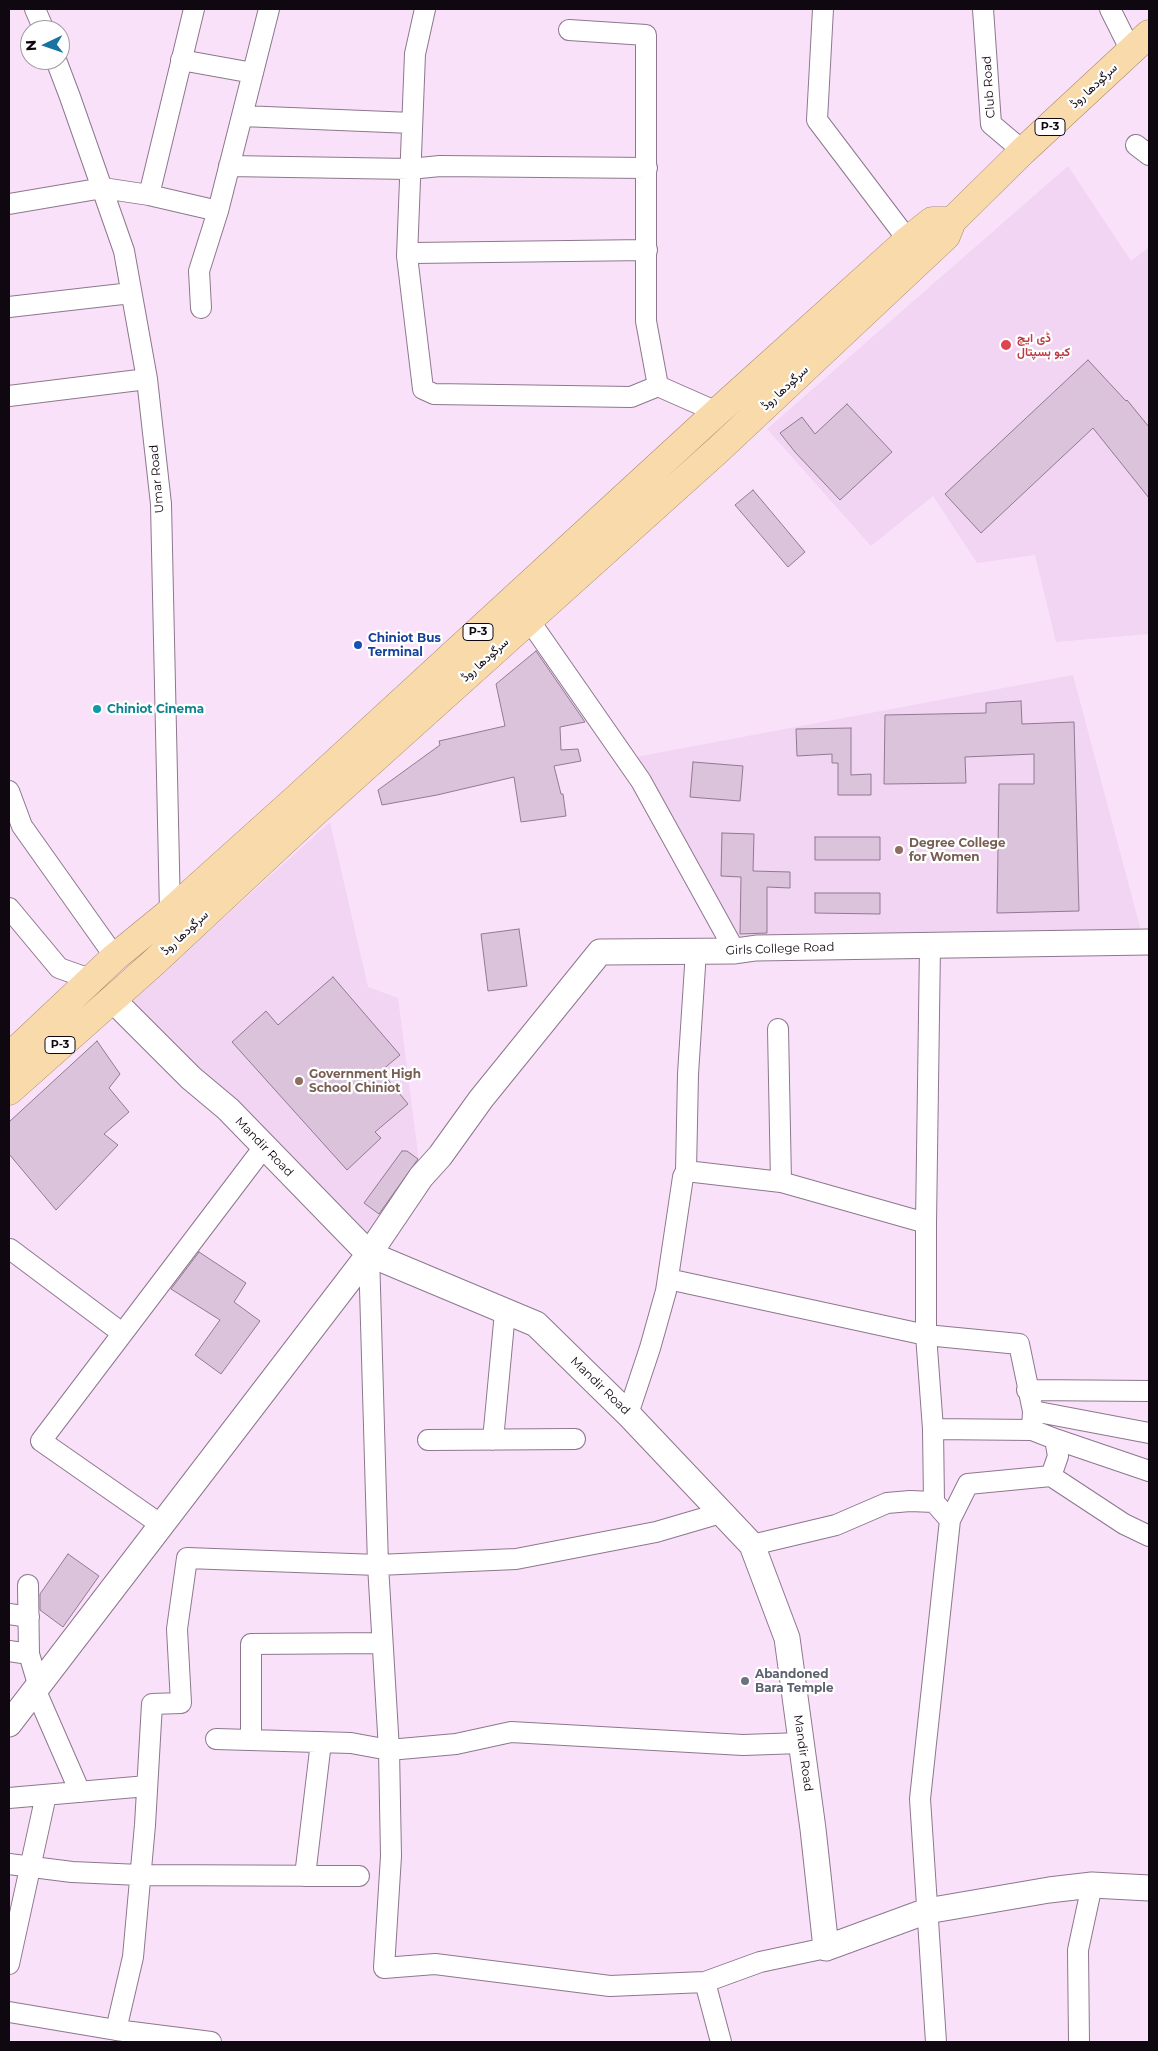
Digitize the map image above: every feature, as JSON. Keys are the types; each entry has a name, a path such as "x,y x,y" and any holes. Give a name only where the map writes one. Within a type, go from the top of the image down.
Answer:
{"highway":[{"name":"سرگودھا روڈ","path":"437,686 529,620 718,450 946,236 952,221 1023,151 1140,42"},
{"name":"سرگودھا روڈ","path":"9,1091 112,999 306,805 437,686 708,421 908,240 932,221 952,221"},
{"path":"708,421 718,450"},
{"name":"سرگودھا روڈ","path":"9,1057 93,980 115,957 306,805"}],"street":[{"path":"149,195 194,9"},
{"path":"201,308 199,271 218,211 269,9"},
{"path":"425,9 415,54 407,256 423,389 434,394 631,398 658,386"},
{"path":"823,9 817,120 908,240"},
{"name":"Club Road","path":"983,9 991,124 1023,151"},
{"path":"1110,9 1140,42"},
{"path":"569,30 646,34 646,321 658,386 708,421"},
{"path":"182,60 253,73"},
{"name":"Umar Road","path":"60,70 124,251 147,379 161,504 170,912"},
{"path":"242,116 412,123"},
{"path":"230,166 410,169 440,166 647,168"},
{"path":"9,204 102,188 149,195 218,211"},
{"path":"413,253 647,250"},
{"path":"9,307 131,293"},
{"path":"9,396 147,379"},
{"path":"529,620 641,782 735,951"},
{"path":"9,791 22,826 115,957"},
{"path":"9,908 59,968 93,980"},
{"name":"Girls College Road","path":"368,1254 421,1177 440,1156 481,1099 600,952 1149,942"},
{"path":"930,946 926,1335 933,1429 934,1502 950,1520"},
{"path":"628,1414 650,1348 668,1279 683,1177 686,1171 688,1074 696,951"},
{"name":"Mandir Road","path":"112,999 190,1078 228,1109 368,1254 536,1324 628,1414 752,1545 787,1638 813,1829 826,1948"},
{"path":"778,1028 781,1182"},
{"path":"160,1524 41,1442 264,1147"},
{"path":"686,1171 781,1182 926,1223"},
{"path":"10,1249 122,1333"},
{"path":"9,1724 36,1686 368,1254"},
{"path":"368,1254 378,1565 389,1750 391,1856 384,1968 435,1964 610,1986 705,1982 760,1962 826,1948 927,1911 1049,1890 1092,1885 1149,1888"},
{"path":"668,1279 926,1335 1019,1344 1032,1421 1054,1439 1149,1471"},
{"path":"493,1440 505,1312"},
{"path":"1027,1390 1149,1391"},
{"path":"933,1429 1032,1421 1149,1433"},
{"path":"428,1440 574,1439"},
{"path":"1051,1476 1058,1456 1054,1439"},
{"path":"936,2042 920,1799 950,1520 968,1484 1051,1476 1124,1524 1149,1536"},
{"path":"752,1545 836,1525 887,1503 910,1501 934,1502"},
{"path":"116,2030 133,1957 152,1704 181,1703 177,1629 187,1558 378,1565 516,1559 656,1532 721,1513"},
{"path":"28,1585 29,1654 36,1686 80,1792"},
{"path":"9,1614 29,1617"},
{"path":"251,1740 251,1644 382,1643"},
{"path":"9,1651 29,1654"},
{"path":"216,1739 351,1743 389,1750 456,1744 511,1732 743,1745 801,1743"},
{"path":"305,1876 320,1742"},
{"path":"9,1798 147,1786"},
{"path":"9,1964 46,1795"},
{"path":"9,1864 72,1872 140,1875 359,1876"},
{"path":"1079,2042 1078,1950 1092,1885"},
{"path":"705,1982 719,2042"},
{"path":"9,2012 116,2030 211,2042"}],"shaded area":[{"name":"ڈی ایچ کیو ہسپتال","path":"1068,166 1131,261 1149,247 1149,634 1056,642 1035,555 977,563 933,496 871,546 767,429"},
{"name":"Degree College for Women","path":"1073,675 1144,942 735,951 625,759"},
{"name":"Government High School Chiniot","path":"330,822 368,987 398,998 421,1177 369,1254 117,1014"}],"building":[{"path":"1088,360 1127,400 1149,427 1149,498 1093,428 981,533 945,494"},
{"path":"847,404 892,452 840,500 795,452 780,433 802,417 815,434"},
{"path":"753,490 805,552 788,567 735,505"},
{"path":"536,651 585,722 560,727 561,750 578,749 581,761 554,766 561,794 563,794 566,816 521,822 514,777 437,795 382,805 378,790 440,745 439,741 505,726 496,684"},
{"path":"1021,701 1022,724 1074,722 1079,911 997,913 999,784 1034,784 1034,754 965,757 966,783 884,784 885,715 986,713 986,703"},
{"path":"851,728 851,775 871,774 871,795 838,795 838,763 832,763 832,754 797,756 796,729"},
{"path":"693,762 743,766 740,801 690,797"},
{"path":"722,833 754,834 753,871 790,872 790,888 767,887 767,933 740,934 741,877 721,876"},
{"path":"815,837 880,837 880,860 815,860"},
{"path":"815,893 880,893 880,914 815,913"},
{"path":"519,929 527,986 488,991 481,934"},
{"path":"333,977 400,1055 381,1071 408,1104 375,1132 381,1138 347,1170 232,1042 266,1011 278,1025"},
{"path":"97,1041 120,1074 109,1088 129,1112 104,1134 118,1145 56,1210 9,1154 9,1122"},
{"path":"402,1151 407,1151 418,1159 379,1214 364,1203"},
{"path":"199,1252 246,1283 234,1302 260,1321 221,1374 195,1355 220,1320 171,1289"},
{"path":"68,1554 99,1576 63,1627 40,1610 40,1594"}],"place":[{"name":"ڈی ایچ کیو ہسپتال","path":"1006,345"},
{"name":"Chiniot Bus Terminal","path":"358,645"},
{"name":"Chiniot Cinema","path":"97,709"},
{"name":"Degree College for Women","path":"899,850"},
{"name":"Government High School Chiniot","path":"299,1081"},
{"name":"Abandoned Bara Temple","path":"745,1681"}]}
